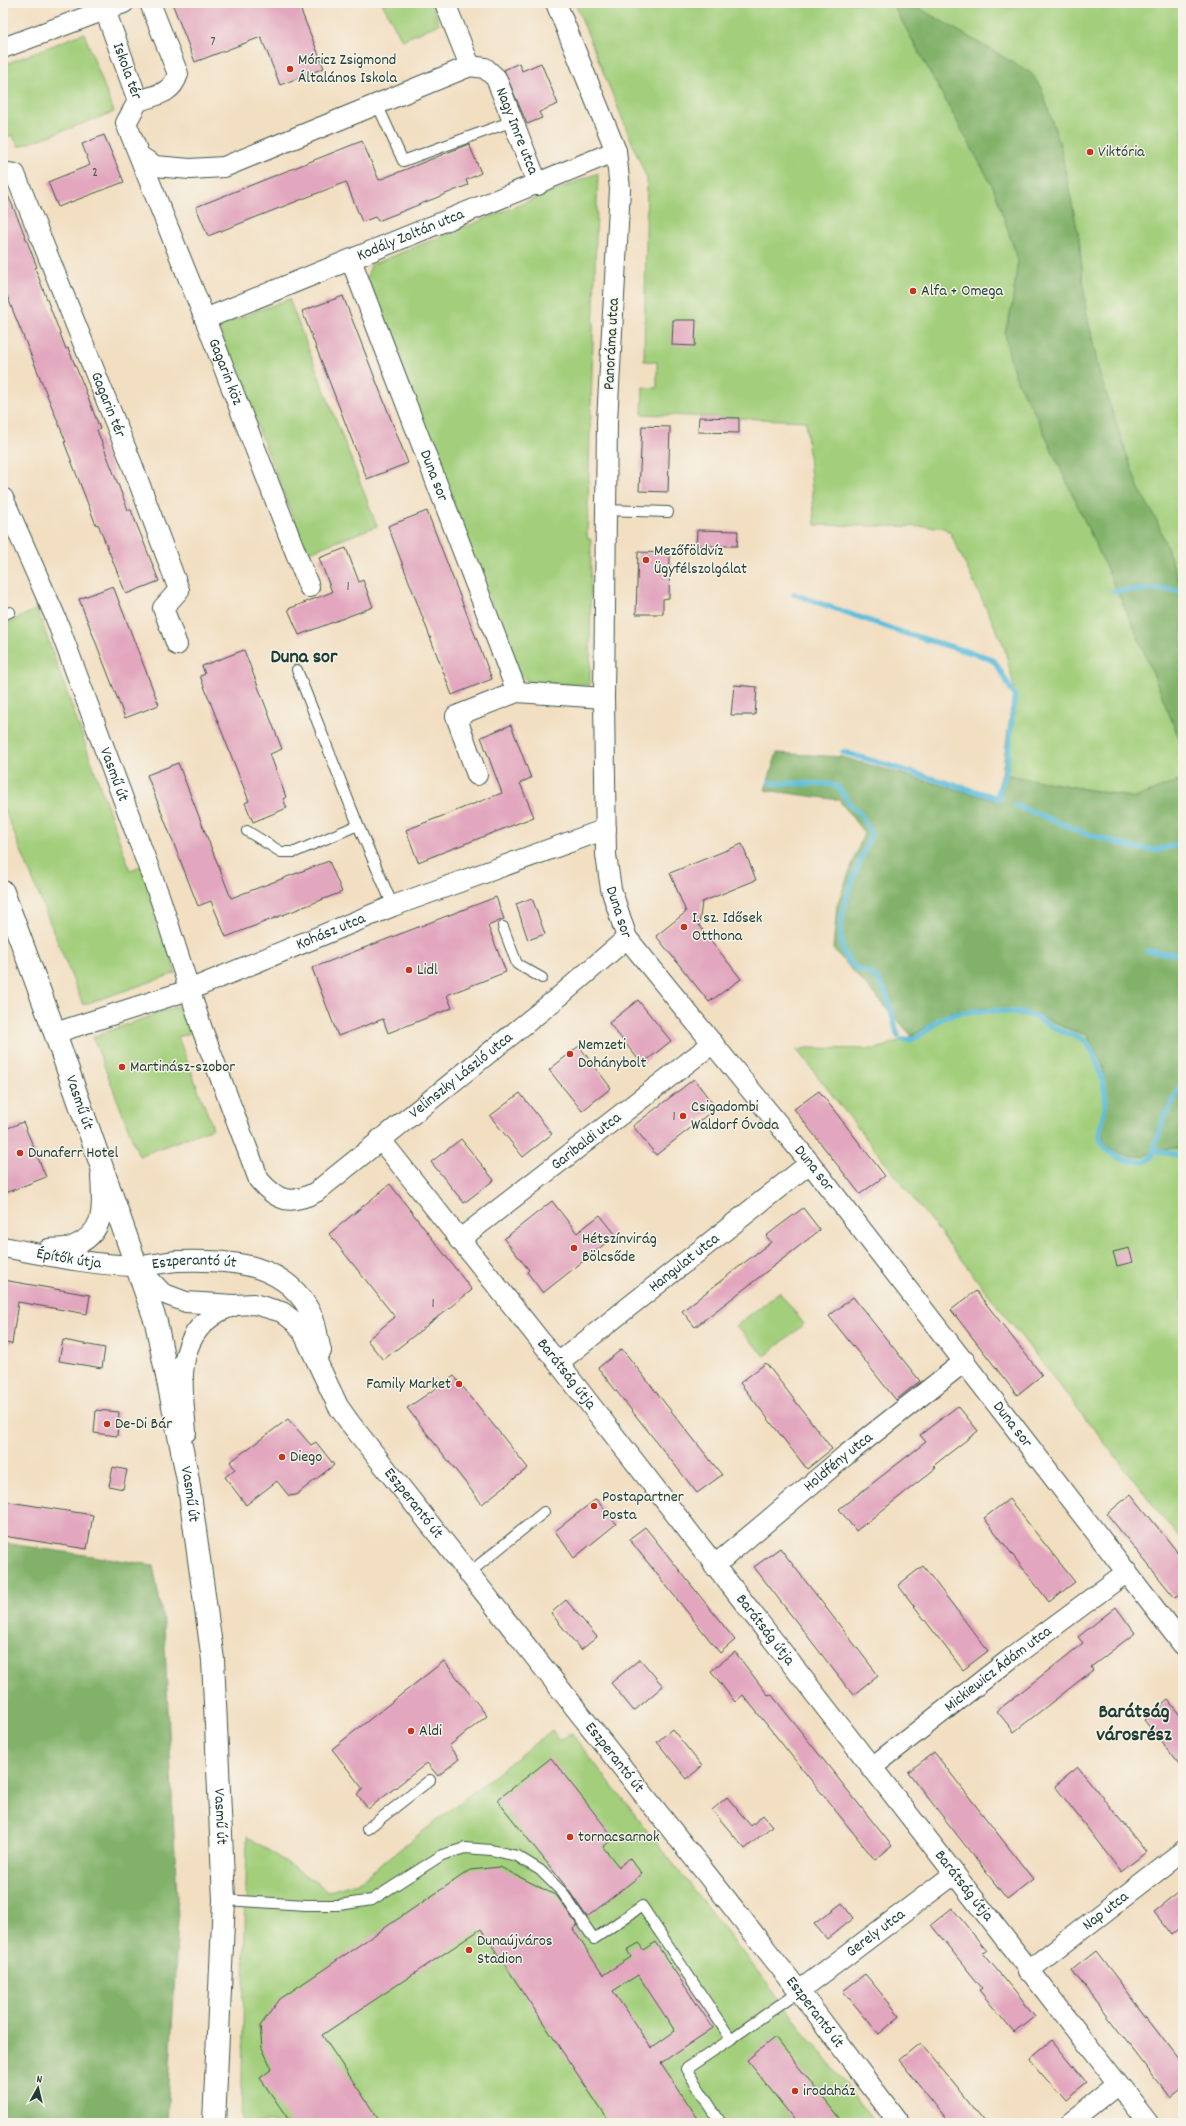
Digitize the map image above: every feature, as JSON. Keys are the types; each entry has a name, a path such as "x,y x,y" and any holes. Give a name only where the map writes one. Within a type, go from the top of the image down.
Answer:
{"street":[{"path":"3,48 124,3"},
{"name":"Iskola tér","path":"105,10 138,101 167,91 175,84 178,74 150,3"},
{"path":"138,101 126,124 141,157 155,166 190,169 224,167 470,66 445,3"},
{"name":"Panoráma utca","path":"556,3 616,151 620,195 607,420 604,698"},
{"name":"Nagy Imre utca","path":"470,66 485,68 496,78 538,185"},
{"name":"Kodály Zoltán utca","path":"205,319 538,185 616,151"},
{"name":"Gagarin köz","path":"141,157 309,587"},
{"name":"Gagarin tér","path":"3,172 15,174 132,464 179,590 163,608 177,645"},
{"name":"Duna sor","path":"351,260 517,692"},
{"name":"Vasmű út","path":"3,498 55,616 160,898 189,990 260,1180 271,1194 288,1201"},
{"path":"477,775 456,716 517,692 604,698"},
{"name":"Duna sor","path":"604,698 606,856 611,889 628,938 810,1163 965,1361 1183,1645"},
{"name":"Kohász utca","path":"55,1033 189,990 393,906 606,829"},
{"name":"Vasmű út","path":"3,892 55,1033 156,1322 188,1480 213,1660 224,1900 214,2123"},
{"name":"Velinszky László utca","path":"288,1201 304,1198 316,1192 561,995 628,938"},
{"name":"Garibaldi utca","path":"459,1240 713,1043"},
{"name":"Barátság útja","path":"380,1139 558,1363 953,1875 1148,2123"},
{"path":"28,1252 74,1246 90,1235 99,1224 103,1211 100,1163"},
{"name":"Hangulat utca","path":"558,1363 810,1163"},
{"name":"Építők útja","path":"3,1247 28,1252 136,1266"},
{"name":"Eszperantó út","path":"136,1266 176,1261 218,1260 240,1263 266,1270 296,1292 313,1318 330,1392"},
{"name":"Eszperantó út","path":"136,1266 162,1293 186,1302 234,1305 254,1304 282,1312 295,1322 304,1334 330,1392 350,1423 799,1991 899,2123"},
{"name":"Eszperantó út","path":"188,1480 182,1371 186,1349 198,1330 214,1314 234,1305"},
{"name":"Holdfény utca","path":"714,1566 846,1455 965,1361"},
{"name":"Mickiewicz Ádám utca","path":"871,1768 1022,1650 1127,1572"},
{"name":"Nap utca","path":"1028,1971 1183,1851"},
{"name":"Gerely utca","path":"799,1991 953,1875"},
{"path":"1069,2123 1117,2085"}],"lane":[{"path":"377,104 403,161 513,121"},
{"path":"605,510 668,512"},
{"path":"297,670 358,826 393,906"},
{"path":"247,831 281,852 295,852 358,826"},
{"path":"503,926 517,964 542,978"},
{"path":"469,1573 544,1512"},
{"path":"367,1829 430,1780"},
{"path":"224,1900 306,1905 339,1904 372,1900 442,1855 464,1848 491,1850 517,1856 540,1870 562,1892 594,1939 642,1906 730,2039"},
{"path":"721,2123 686,2069 799,1991"}],"green space":[{"path":"382,3 432,3 439,24 402,40"},
{"path":"575,3 892,3 994,189 1018,260 1012,306 1005,333 1018,384 1033,409 1137,634 1183,748 1183,779 1136,798 1002,774 1014,687 1004,646 950,532 942,527 815,525 806,421 642,414 643,387 657,388 657,362 644,361 647,179"},
{"path":"892,3 910,3 1031,73 1041,88 1060,145 1079,238 1086,310 1100,376 1138,487 1157,521 1183,593 1183,748 1137,634 1033,409 1018,384 1010,360 1005,333 1012,306 1018,260 994,189"},
{"path":"910,3 1183,3 1183,593 1157,521 1138,487 1100,376 1086,310 1079,238 1060,145 1041,88 1031,73"},
{"path":"84,33 114,112 19,147 12,135 3,138 3,65"},
{"path":"598,173 587,537 591,540 590,685 530,683 518,673 367,277 371,265"},
{"path":"289,299 377,526 307,553 218,326"},
{"path":"37,609 130,870 141,866 176,973 83,1005 3,806 3,625"},
{"path":"777,753 842,757 994,800 1002,774 1135,798 1183,779 1183,1148 1158,1149 1146,1155 1133,1157 1113,1151 1104,1143 1102,1127 1107,1106 1103,1065 1087,1035 1066,1028 1036,1014 985,1008 951,1012 912,1036 833,949 837,905 864,833 839,800 765,790"},
{"path":"178,1006 190,1033 178,1037 213,1128 139,1156 93,1037"},
{"path":"985,1008 1036,1014 1066,1028 1087,1035 1103,1065 1107,1106 1102,1127 1146,1155 1158,1149 1183,1148 1183,1543 797,1050 807,1048 876,1049 912,1036 951,1012"},
{"path":"779,1292 804,1324 765,1356 736,1326"},
{"path":"3,1543 153,1565 164,1625 178,1919 167,2123 3,2123"},
{"path":"552,1730 560,1741 571,1733 876,2123 241,2123 247,1836 329,1891 357,1883"}],"building":[{"path":"172,3 298,3 324,68 280,85 261,37 195,62"},
{"path":"519,63 522,71 541,63 558,104 539,112 542,118 527,124 504,70"},
{"path":"104,135 124,182 58,207 48,182 90,165 82,144"},
{"path":"362,141 379,180 469,144 481,173 466,180 468,185 378,221 375,217 362,222 346,182 208,236 196,207"},
{"path":"3,184 37,267 35,268 66,349 68,348 83,384 100,429 97,430 128,510 131,510 159,581 126,594 98,524 96,525 64,442 66,442 3,286"},
{"path":"343,296 408,463 367,479 302,311"},
{"path":"673,320 696,320 695,346 672,345"},
{"path":"699,417 739,418 739,433 698,432"},
{"path":"642,426 670,427 668,492 639,491"},
{"path":"427,511 492,679 452,695 388,526"},
{"path":"697,530 738,531 737,546 696,546"},
{"path":"346,548 359,582 363,580 373,607 299,635 288,609 332,592 319,558"},
{"path":"638,552 670,553 669,598 663,599 663,614 636,614"},
{"path":"113,586 159,705 125,718 79,599"},
{"path":"244,650 282,749 270,754 286,797 283,799 287,808 253,822 245,803 249,801 200,676 205,674 202,666"},
{"path":"734,685 757,687 755,715 731,715"},
{"path":"511,725 531,778 520,783 534,817 418,862 406,830 502,793 481,737"},
{"path":"178,763 231,898 329,861 342,892 226,937 211,901 198,906 147,775"},
{"name":"I. sz. Idősek Otthona","path":"742,844 756,880 702,902 699,925 741,979 709,1002 656,936 686,912 670,873"},
{"name":"Lidl","path":"496,897 504,919 488,926 506,972 447,995 452,1008 388,1033 383,1019 338,1036 312,968"},
{"path":"532,898 545,934 528,940 516,904"},
{"path":"638,1000 671,1041 642,1064 609,1023"},
{"path":"579,1046 611,1088 582,1111 549,1070"},
{"path":"694,1079 716,1108 656,1155 633,1126"},
{"path":"819,1091 885,1176 860,1194 794,1109"},
{"path":"520,1093 552,1134 523,1157 490,1116"},
{"name":"Dunaferr Hotel","path":"23,1122 46,1177 3,1194 3,1130"},
{"path":"461,1139 494,1180 464,1203 431,1162"},
{"path":"390,1184 472,1290 383,1360 367,1340 395,1317 329,1234"},
{"path":"552,1201 577,1233 600,1215 616,1235 543,1293 527,1272 529,1270 504,1239"},
{"path":"803,1208 820,1230 695,1327 682,1311 771,1242 766,1236"},
{"path":"1129,1248 1133,1262 1117,1266 1113,1252"},
{"path":"3,1280 90,1295 87,1314 18,1302 12,1344 3,1343"},
{"path":"976,1291 1042,1375 1017,1395 951,1310"},
{"path":"853,1297 920,1381 896,1400 829,1316"},
{"path":"63,1340 105,1348 102,1368 59,1361"},
{"path":"622,1349 722,1475 697,1493 598,1368"},
{"path":"766,1363 832,1449 807,1469 740,1383"},
{"path":"454,1376 528,1468 482,1504 407,1408"},
{"path":"958,1406 978,1431 933,1466 936,1468 856,1531 839,1509 926,1442 920,1435"},
{"path":"96,1410 119,1412 117,1436 94,1433"},
{"name":"Diego","path":"288,1419 311,1445 316,1442 334,1465 296,1495 289,1496 277,1481 246,1505 225,1477 235,1469 230,1462"},
{"path":"113,1467 127,1470 123,1489 109,1486"},
{"path":"1131,1494 1183,1559 1183,1592 1175,1598 1107,1514"},
{"path":"596,1499 616,1524 574,1558 555,1531"},
{"path":"1009,1499 1075,1582 1049,1602 984,1518"},
{"path":"3,1501 93,1515 87,1549 3,1536"},
{"path":"645,1527 735,1640 720,1653 629,1539"},
{"path":"780,1548 878,1675 853,1695 754,1567"},
{"path":"923,1566 988,1651 963,1670 898,1585"},
{"path":"566,1600 597,1637 581,1650 551,1613"},
{"path":"1116,1607 1135,1633 1091,1667 1093,1670 1014,1732 997,1711 1083,1643 1078,1637"},
{"path":"735,1652 768,1695 771,1694 892,1846 875,1860 743,1695 735,1702 711,1671"},
{"path":"640,1659 663,1686 634,1711 611,1683"},
{"name":"Aldi","path":"444,1661 487,1716 449,1746 459,1759 438,1776 427,1763 368,1809 357,1794 363,1789 332,1749"},
{"path":"1168,1700 1183,1719 1183,1769 1144,1720"},
{"path":"672,1729 702,1766 687,1779 657,1742"},
{"path":"934,1752 1033,1879 1007,1899 908,1772"},
{"name":"tornacsarnok","path":"551,1758 614,1838 603,1847 619,1867 630,1858 642,1874 587,1917 567,1888 497,1800"},
{"path":"1078,1767 1146,1852 1121,1872 1055,1786"},
{"path":"727,1797 751,1826 763,1815 772,1826 745,1849 712,1810"},
{"path":"500,1867 557,1896 577,1925 573,1929 603,1975 631,1957 627,1950 639,1943 643,1950 655,1942 713,2028 661,2063 701,2123 610,2123 481,1929 322,2035 381,2123 291,2123 260,2078 272,2069 262,2048 260,2026 280,1999 470,1870","holes":["638,1975 675,2031 651,2048 613,1991"]},
{"path":"1183,1889 1183,1926 1172,1935 1154,1912"},
{"path":"842,1903 853,1918 827,1939 814,1924"},
{"path":"952,1908 987,1951 983,1953 1035,2016 1014,2033 979,1990 982,1988 931,1925"},
{"path":"1096,1951 1183,2064 1183,2086 1169,2097 1072,1970"},
{"path":"865,1974 900,2016 879,2034 843,1991"},
{"name":"irodaház","path":"775,2037 843,2123 797,2123 747,2060"},
{"path":"1051,2040 1086,2083 1065,2100 1029,2058"},
{"path":"920,2043 985,2123 950,2123 899,2060"}],"waterway":[{"path":"1113,591 1166,589 1183,591"},
{"path":"794,594 904,633 986,657 995,662 1015,696 1006,772 997,797"},
{"path":"843,752 1001,799"},
{"path":"770,782 829,784 838,787 849,803 861,815 871,833 847,897 841,932 843,948 849,962 852,965 872,975 880,982 887,996 898,1036"},
{"path":"1015,805 1084,833 1134,848 1157,850 1183,843"},
{"path":"1147,951 1175,954 1183,949"},
{"path":"903,1040 914,1039 924,1033 936,1022 950,1015 974,1011 1001,1011 1025,1014 1080,1038 1086,1042 1094,1055 1101,1074 1105,1092 1105,1108 1100,1128 1101,1141 1109,1152 1131,1161 1146,1160 1152,1157 1162,1123 1183,1081"},
{"path":"1155,1150 1183,1156"}],"place":[{"name":"Móricz Zsigmond Általános Iskola","path":"290,69"},
{"name":"Viktória","path":"1090,152"},
{"name":"Alfa + Omega","path":"913,291"},
{"name":"Mezőföldvíz Ügyfélszolgálat","path":"646,560"},
{"name":"I. sz. Idősek Otthona","path":"684,927"},
{"name":"Lidl","path":"409,970"},
{"name":"Nemzeti Dohánybolt","path":"570,1054"},
{"name":"Martinász-szobor","path":"122,1067"},
{"name":"Csigadombi Waldorf Óvoda","path":"683,1116"},
{"name":"Dunaferr Hotel","path":"20,1153"},
{"name":"Hétszínvirág Bölcsőde","path":"574,1248"},
{"name":"Family Market","path":"459,1384"},
{"name":"De-Di Bár","path":"107,1424"},
{"name":"Diego","path":"282,1457"},
{"name":"Postapartner Posta","path":"594,1506"},
{"name":"Aldi","path":"411,1731"},
{"name":"tornacsarnok","path":"570,1837"},
{"name":"Dunaújváros Stadion","path":"469,1950"},
{"name":"irodaház","path":"795,2091"}],"district":[{"name":"Duna sor","path":"304,658"},
{"name":"Barátság városrész","path":"1134,1724"}]}
